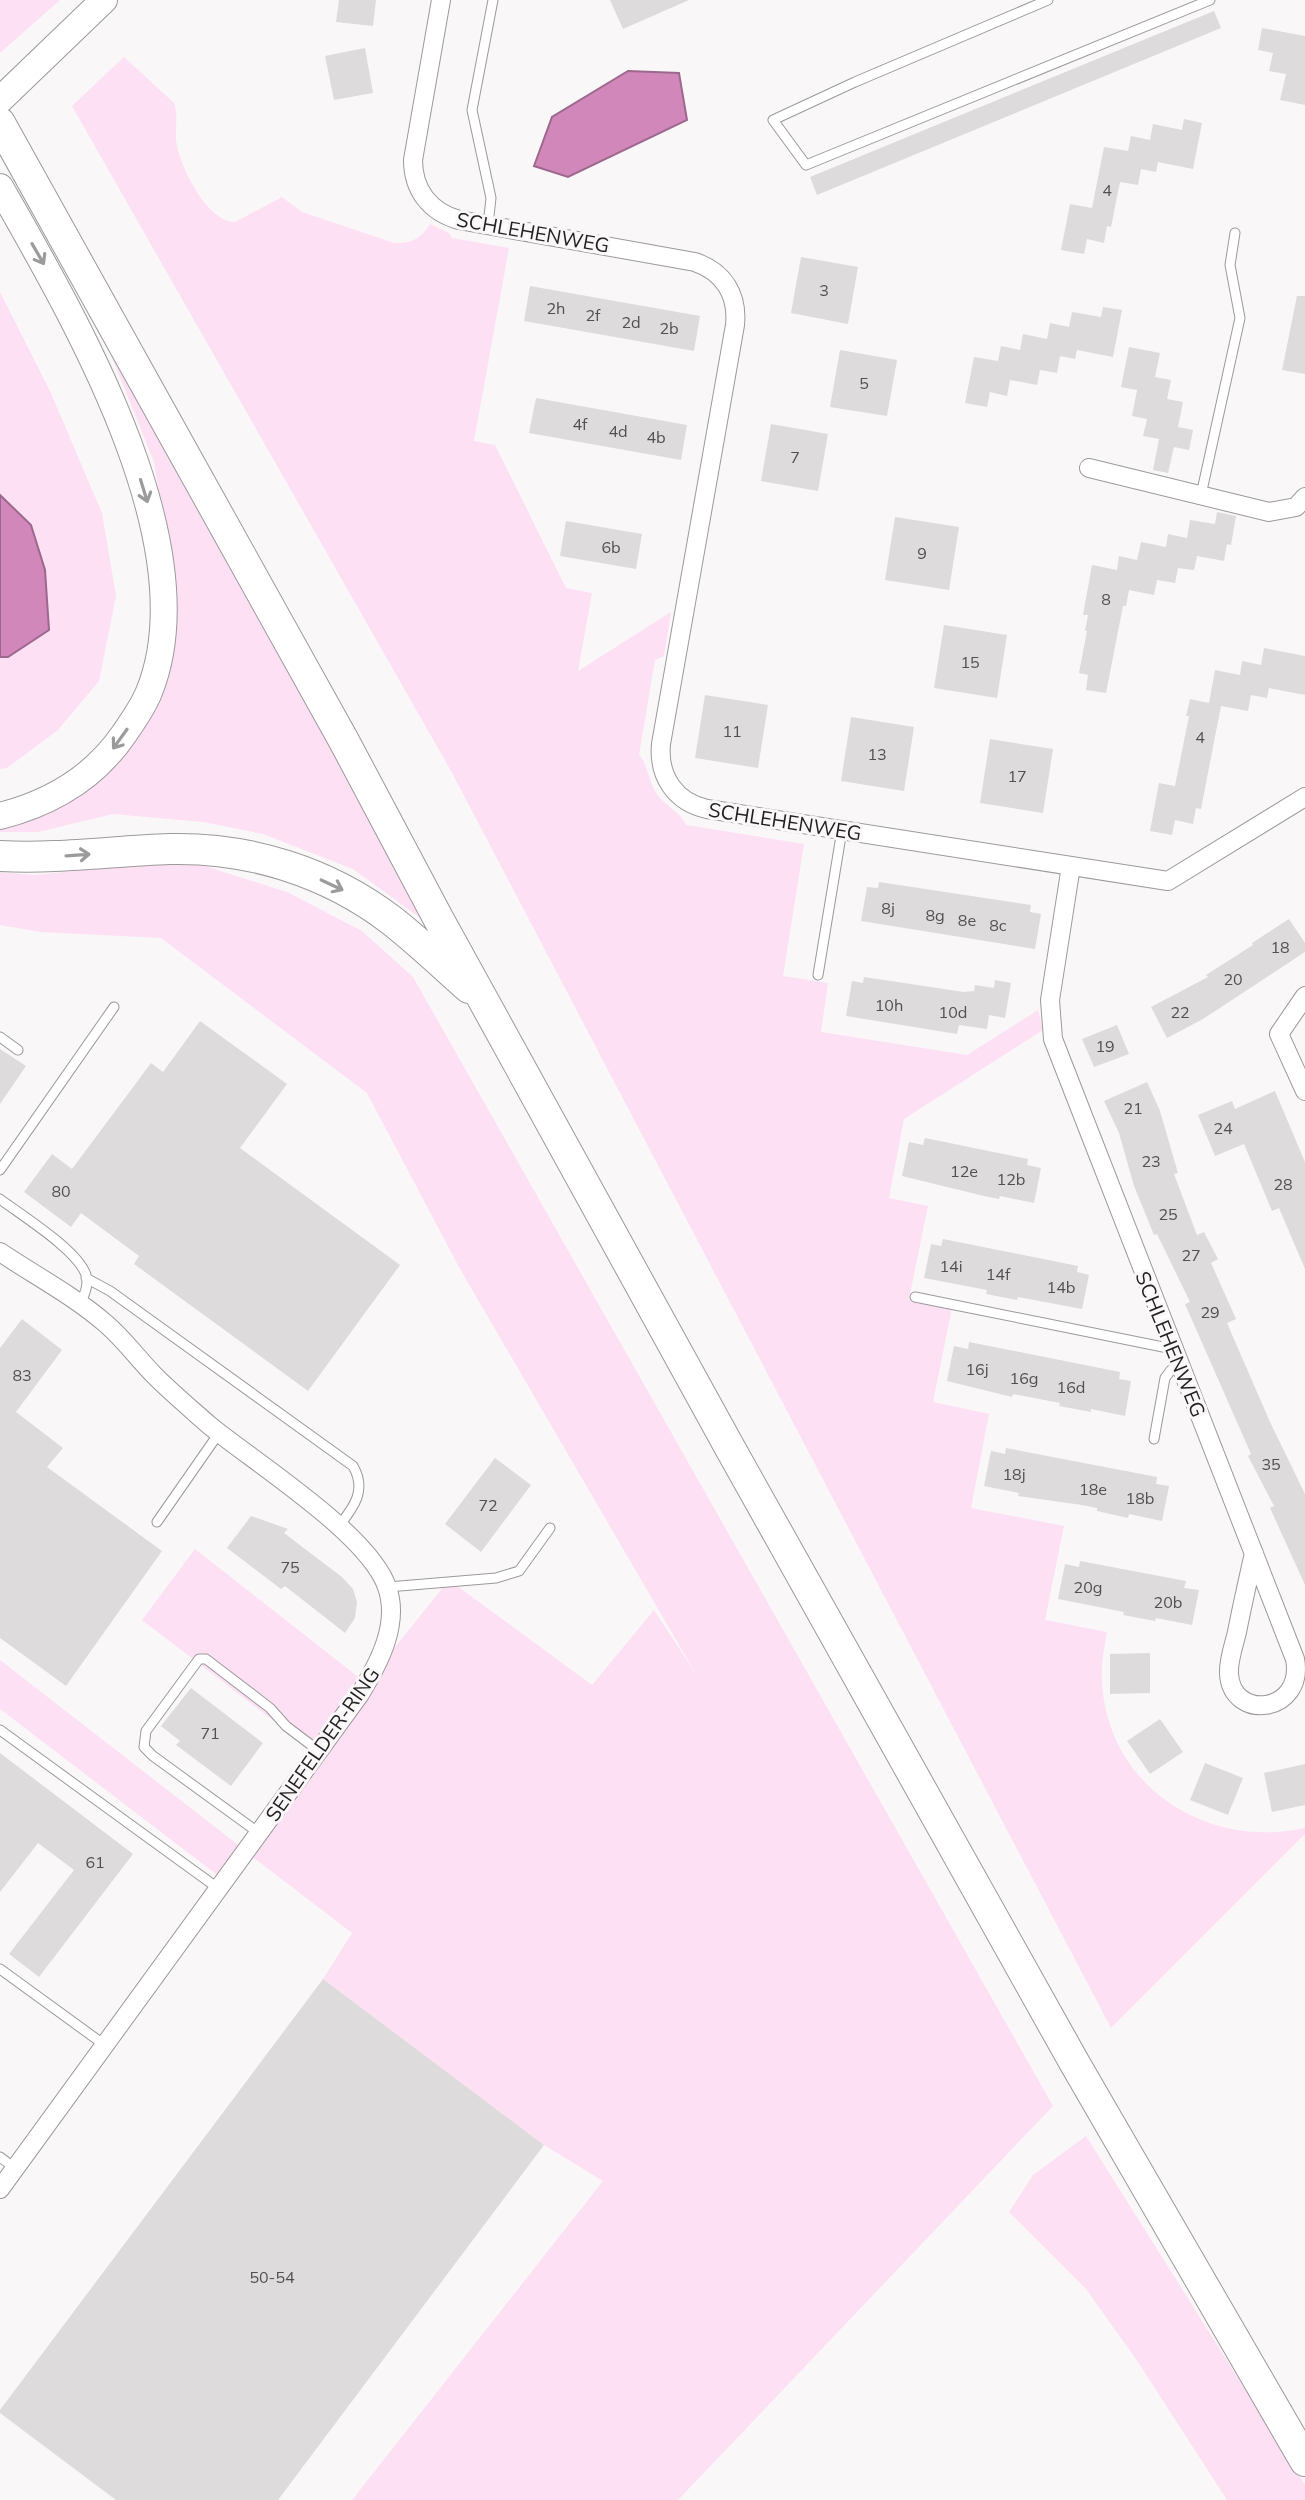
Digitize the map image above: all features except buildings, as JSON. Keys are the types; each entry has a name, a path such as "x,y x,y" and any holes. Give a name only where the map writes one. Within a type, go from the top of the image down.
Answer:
{"highway":[{"path":"0,123 329,714 730,1448 1074,2062 1305,2461"},
{"path":"0,856 43,857 172,849 208,850 279,863 333,885 392,920 485,1001"}],"main road":[{"path":"0,100 104,0"},
{"path":"0,187 71,311 115,409 153,522 162,573 163,615 159,654 149,692 115,747 90,773 64,791 36,806 0,816"}],"street":[{"name":"SCHLEHENWEG","path":"441,0 414,155 414,178 424,199 437,211 453,218 690,260 712,269 728,286 735,302 735,325 661,744 664,775 674,791 695,806 1071,866 1050,1000 1053,1039 1254,1553 1297,1667 1296,1682 1287,1696 1266,1706 1243,1700 1233,1688 1229,1673 1254,1553"},
{"path":"1089,468 1269,512 1296,507 1305,497"},
{"path":"1071,866 1168,881 1305,797"},
{"path":"1305,996 1279,1034 1305,1091"},
{"name":"SENEFELDER-RING","path":"0,1252 112,1329 154,1375 219,1433 339,1526 370,1557 388,1587 391,1625 380,1661 319,1751 0,2189"}],"lane":[{"path":"488,225 491,198 472,110 493,0"},
{"path":"1048,0 773,120 806,165 1210,0"},
{"path":"1201,495 1240,318 1230,265 1235,233"},
{"path":"818,975 842,830"},
{"path":"0,1170 114,1007"},
{"path":"0,1037 18,1050"},
{"path":"0,1199 55,1240 86,1273 87,1286 80,1305"},
{"path":"86,1278 110,1291 353,1466 360,1478 359,1493 339,1526"},
{"path":"915,1297 1176,1358 1165,1378 1154,1439"},
{"path":"157,1522 219,1433"},
{"path":"388,1587 496,1578 519,1571 550,1528"},
{"path":"259,1833 153,1756 144,1747 146,1731 199,1659 206,1659 270,1708 286,1726 319,1751"},
{"path":"0,1730 219,1889"},
{"path":"0,1969 106,2046"},
{"path":"0,2157 16,2169"}],"shaded area":[{"path":"0,0 60,0 0,53"},
{"path":"124,57 174,103 177,146 184,168 206,204 225,220 235,222 282,197 302,212 394,243 415,239 430,224 449,233 452,238 509,248 474,441 495,445 566,588 592,593 578,671 671,612 664,656 655,660 639,755 655,791 686,825 804,844 783,976 828,983 821,1032 967,1055 1038,1010 1043,1030 904,1119 889,1198 928,1206 909,1299 952,1308 933,1402 989,1414 971,1508 1064,1526 1045,1620 1107,1632 1102,1681 1108,1718 1122,1751 1142,1779 1168,1802 1199,1819 1232,1829 1268,1832 1305,1828 1305,1834 1111,2028 451,771 72,106"},
{"path":"628,71 679,73 687,120 568,177 534,166 552,117"},
{"path":"0,292 50,391 102,513 116,596 99,681 58,730 7,768 0,769 0,657 8,657 45,570 31,525 0,495"},
{"path":"101,330 426,922 353,869 263,834 203,822 113,814 38,832 0,832 0,822 139,734 167,681 176,637 173,582 154,462"},
{"path":"0,495 31,525 45,570 49,630 8,657 0,657"},
{"path":"186,860 287,892 362,931 413,977 1053,2106 678,2500 352,2500 603,2181 544,2145 323,1979 352,1933 246,1852 225,1881 0,1709 0,1660 246,1851 317,1754 142,1620 195,1549 366,1683 449,1580 592,1685 654,1610 696,1674 460,1269 367,1093 161,938 40,932 0,925 0,872 34,875"},
{"path":"1086,2136 1305,2485 1305,2500 1227,2500 1136,2359 1086,2289 1009,2212 1033,2175"}]}
